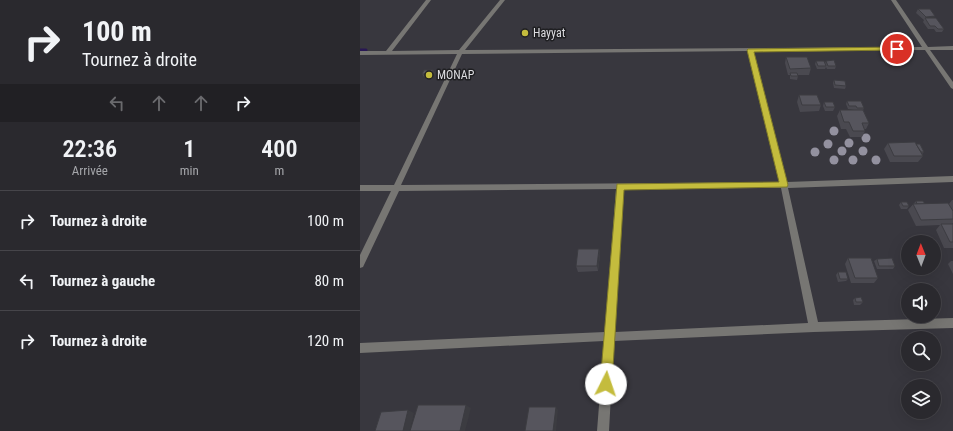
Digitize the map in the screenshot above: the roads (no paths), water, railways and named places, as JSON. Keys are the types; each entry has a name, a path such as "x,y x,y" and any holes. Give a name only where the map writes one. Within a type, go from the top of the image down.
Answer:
{"street":[{"path":"387,53 429,0"},
{"path":"360,264 460,53 503,0"},
{"path":"893,0 953,87"},
{"path":"360,53 953,48"},
{"path":"750,50 784,185 814,327"},
{"path":"360,188 784,185 953,179"},
{"path":"603,431 620,187"},
{"path":"360,348 814,327 953,324"}],"waterway":[{"path":"360,50 366,50"}],"place":[{"name":"Hayyat","path":"525,33"},
{"name":"MONAP","path":"429,75"}]}
